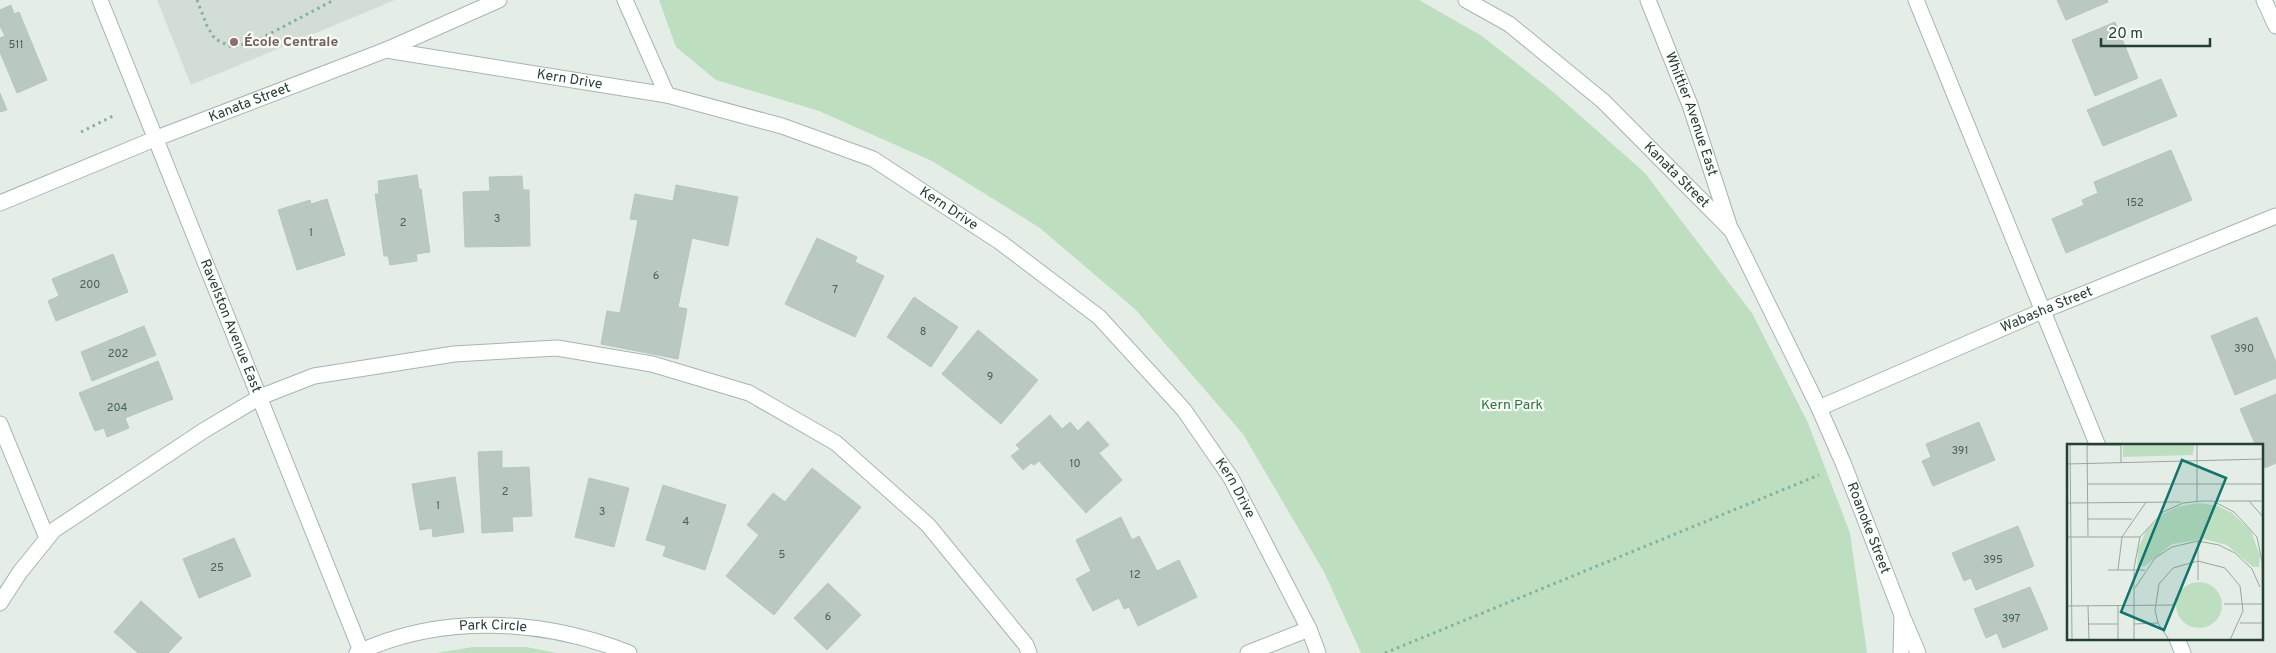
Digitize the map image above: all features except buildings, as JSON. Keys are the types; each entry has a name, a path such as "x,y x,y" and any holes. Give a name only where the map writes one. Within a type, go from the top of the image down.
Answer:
{"street":[{"name":"Ravelston Avenue East","path":"100,0 260,396 359,652"},
{"name":"Kanata Street","path":"0,203 157,138 386,50 498,0"},
{"path":"625,0 667,95"},
{"name":"Kanata Street","path":"1466,0 1509,24 1603,101 1732,232 1819,408"},
{"name":"Whittier Avenue East","path":"1648,0 1690,105 1732,232"},
{"path":"1916,0 2097,444"},
{"path":"2264,0 2276,26"},
{"name":"Kern Drive","path":"386,50 667,95 782,126 873,159 1000,242 1099,317 1184,410 1231,478 1309,629 1318,653"},
{"name":"Wabasha Street","path":"1819,408 2042,311 2276,216"},
{"path":"0,603 20,572 54,530 203,431 260,396 323,374 454,354 557,348 652,364 749,393 836,444 928,525 1026,645 1029,653"},
{"name":"Roanoke Street","path":"1819,408 1844,465 1902,615 1901,653"},
{"path":"0,424 47,538"},
{"path":"1902,615 1918,653"},
{"name":"Park Circle","path":"359,652 421,632 483,625 546,629 577,635 629,653"},
{"path":"1248,653 1309,629"},
{"path":"2177,640 2183,653"}],"path":[{"path":"197,0 207,26 215,39 232,47 254,42 334,0"},
{"path":"81,132 113,116"},
{"path":"1385,653 1844,465"}],"shaded area":[{"name":"École Centrale","path":"157,0 395,0 191,85"}],"green space":[{"name":"Kern Park","path":"659,0 1419,0 1482,36 1552,91 1644,172 1752,313 1808,423 1850,533 1867,653 1361,653 1324,572 1243,434 1136,310 1040,228 932,161 819,111 716,80 676,47"},
{"path":"473,647 526,647 557,653 436,653"}],"place":[{"name":"École Centrale","path":"234,42"}]}
